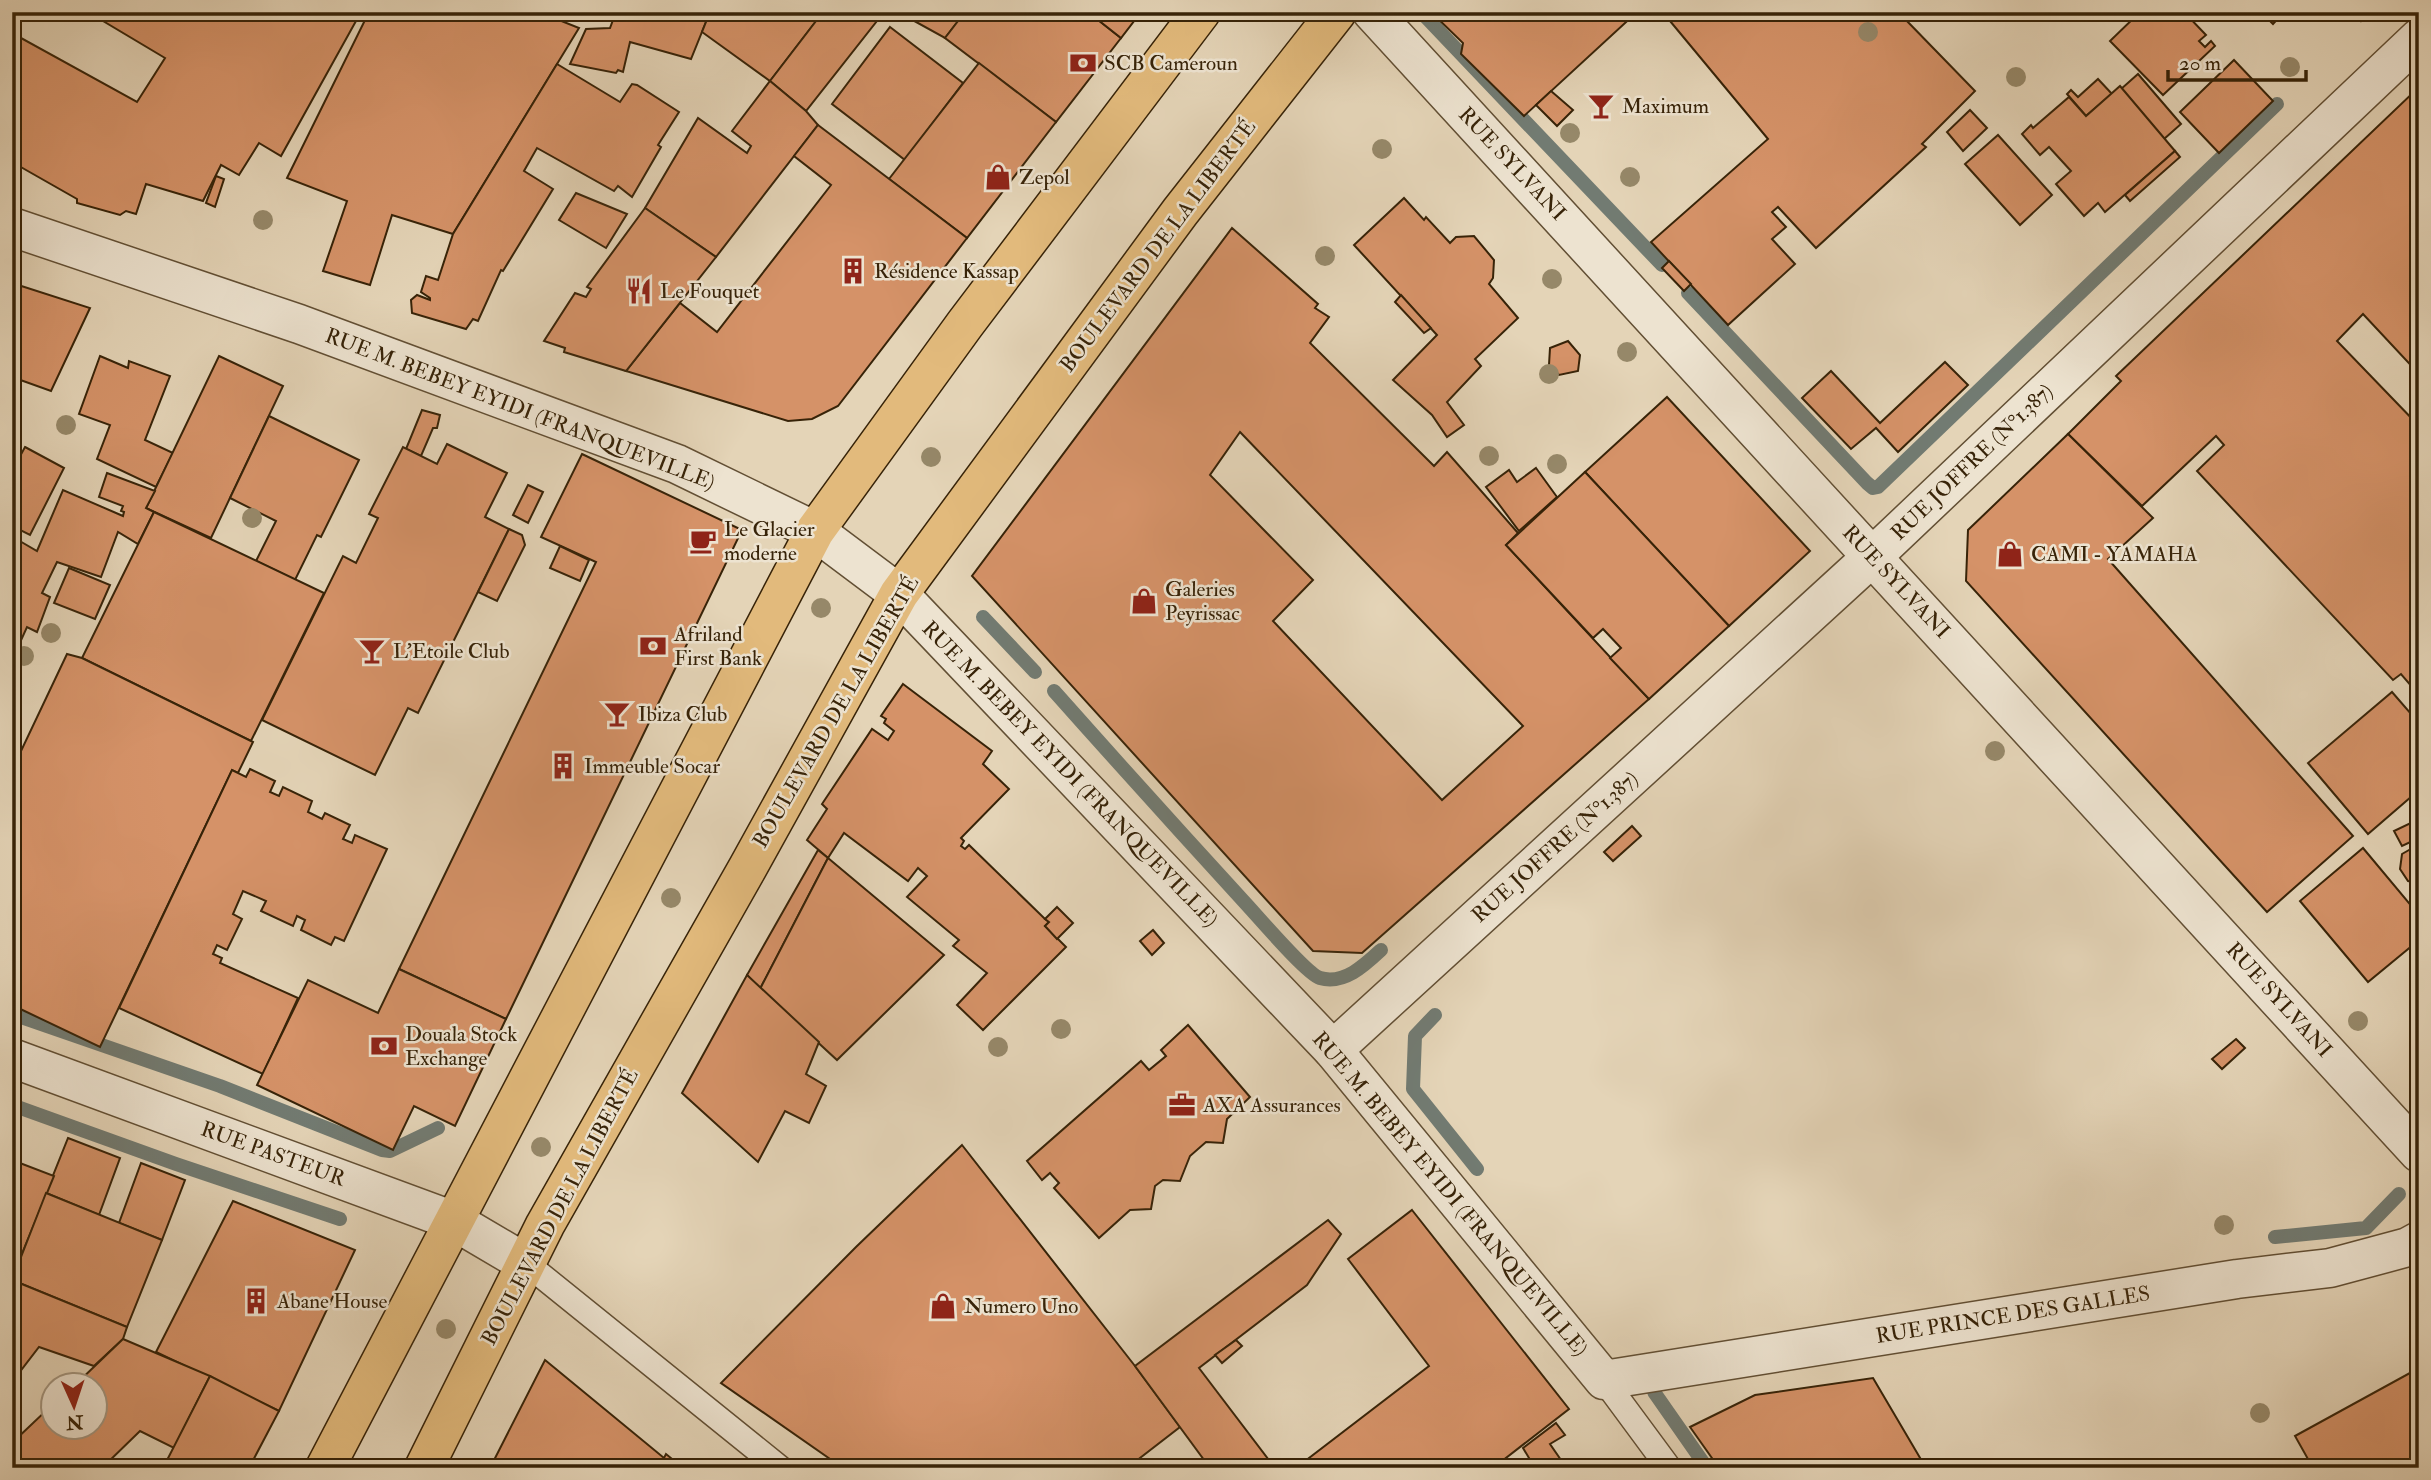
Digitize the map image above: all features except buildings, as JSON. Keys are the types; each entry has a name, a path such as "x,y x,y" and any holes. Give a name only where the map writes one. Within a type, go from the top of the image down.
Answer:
{"main road":[{"path":"325,1468 815,531 965,324 1201,12"},
{"name":"BOULEVARD DE LA LIBERTÉ","path":"424,1468 545,1225 899,594 1180,212 1337,12"}],"street":[{"name":"RUE SYLVANI","path":"1372,12 2419,1153"},
{"name":"RUE JOFFRE (N°1.387)","path":"1333,1050 1873,556 2419,38"},
{"name":"RUE M. BEBEY EYIDI (FRANQUEVILLE)","path":"12,227 299,324 677,464 815,531 899,594 1333,1050 1604,1380"},
{"name":"RUE PASTEUR","path":"12,1058 454,1221 527,1264"},
{"name":"RUE PRINCE DES GALLES","path":"1604,1380 2223,1281 2330,1268 2408,1247 2419,1241"}],"lane":[{"path":"527,1264 780,1468"},
{"name":"RUE M. BEBEY EYIDI (FRANQUEVILLE)","path":"1604,1380 1669,1468"}],"waterway":[{"path":"1421,12 1662,265"},
{"path":"1688,293 1867,483 1873,488 1878,487 2277,104"},
{"path":"983,617 1035,672"},
{"path":"1054,691 1295,957 1314,974 1329,979 1346,976 1381,950"},
{"path":"12,1014 220,1086 382,1150 390,1151 438,1128"},
{"path":"1435,1015 1415,1036 1413,1089 1477,1169"},
{"path":"12,1105 340,1219"},
{"path":"2275,1237 2366,1228 2399,1194"},
{"path":"1654,1392 1707,1468"}],"place":[{"name":"SCB Cameroun","path":"1083,63"},
{"name":"Maximum","path":"1601,106"},
{"name":"Zepol","path":"998,177"},
{"name":"Résidence Kassap","path":"853,271"},
{"name":"Le Fouquet","path":"639,291"},
{"name":"Le Glacier moderne","path":"703,541"},
{"name":"CAMI - YAMAHA","path":"2010,554"},
{"name":"Galeries Peyrissac","path":"1144,601"},
{"name":"Afriland First Bank","path":"653,646"},
{"name":"L'Etoile Club","path":"372,651"},
{"name":"Ibiza Club","path":"617,714"},
{"name":"Immeuble Socar","path":"563,766"},
{"name":"Douala Stock Exchange","path":"384,1046"},
{"name":"AXA Assurances","path":"1182,1105"},
{"name":"Abane House","path":"256,1301"},
{"name":"Numero Uno","path":"943,1306"}]}
